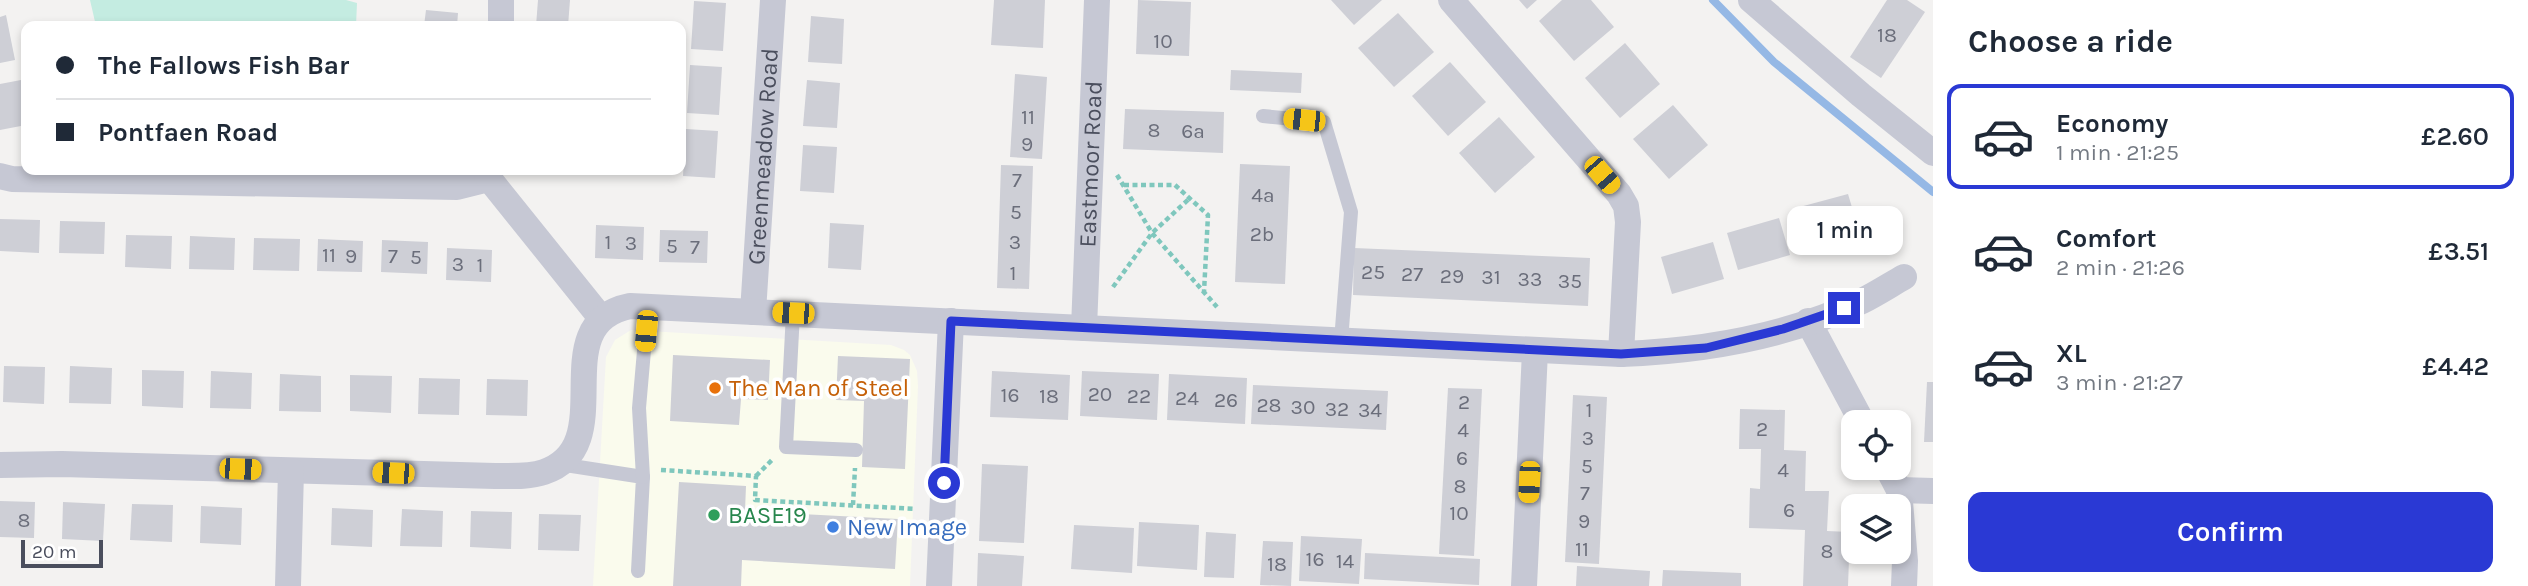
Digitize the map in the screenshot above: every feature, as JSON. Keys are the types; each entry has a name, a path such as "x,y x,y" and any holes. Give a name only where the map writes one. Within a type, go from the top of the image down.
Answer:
{"street":[{"path":"500,21 501,0"},
{"name":"Greenmeadow Road","path":"753,312 773,0"},
{"name":"Eastmoor Road","path":"1084,328 1097,0"},
{"path":"1451,0 1619,194 1626,206 1628,222 1621,354"},
{"path":"1751,0 1861,95 1931,147"},
{"path":"0,176 12,179 457,187 470,185 486,175"},
{"path":"491,175 601,318"},
{"path":"0,465 62,464 519,476 544,472 559,464 570,452 581,430 586,346 594,326 601,318 620,308 648,305 1621,354 1706,348 1757,336 1862,301 1904,277"},
{"path":"939,586 951,321"},
{"path":"1808,321 1856,410"},
{"path":"1524,586 1535,351"},
{"path":"288,586 291,471"},
{"path":"1893,480 1905,561 1905,586"},
{"path":"1899,480 1933,491"}],"lane":[{"path":"1263,116 1324,122 1351,212 1341,341"},
{"path":"638,571 643,473 639,408 648,305"},
{"path":"793,313 786,447 856,450"},
{"path":"559,464 643,473"}],"path":[{"path":"1091,137 1124,185 1152,233 1242,336"},
{"path":"1124,185 1175,185 1208,215 1204,292"},
{"path":"1084,328 1152,233 1190,198"},
{"path":"853,505 856,450"},
{"path":"643,473 756,475 755,500 943,510"}],"shaded area":[{"path":"631,330 891,345 910,355 917,371 918,386 910,586 593,586 606,357 615,340"}],"green space":[{"path":"90,0 346,0 357,3 356,21 95,21"}],"building":[{"path":"538,0 570,0 568,21 536,21"},
{"path":"994,0 1045,0 1043,48 991,45"},
{"path":"1138,0 1191,2 1189,56 1136,54"},
{"path":"1331,0 1382,0 1354,25"},
{"path":"1519,0 1537,0 1527,9"},
{"path":"1562,0 1591,0 1614,27 1574,61 1539,21"},
{"path":"1887,0 1907,0 1925,12 1881,78 1850,57"},
{"path":"694,1 726,3 723,51 691,49"},
{"path":"426,10 458,13 457,21 425,21"},
{"path":"1398,13 1434,52 1394,87 1358,48"},
{"path":"6,15 15,60 0,63 0,17"},
{"path":"811,16 844,19 842,64 808,62"},
{"path":"1625,43 1660,84 1620,118 1585,78"},
{"path":"1450,62 1486,102 1448,136 1412,96"},
{"path":"690,65 722,67 719,115 687,113"},
{"path":"1231,70 1302,73 1301,93 1230,90"},
{"path":"1015,74 1047,77 1042,159 1010,157"},
{"path":"21,80 21,126 0,130 0,84"},
{"path":"807,80 840,83 837,128 803,126"},
{"path":"1673,105 1708,145 1669,179 1633,139"},
{"path":"1125,109 1224,112 1223,153 1123,149"},
{"path":"1499,117 1535,157 1495,193 1459,153"},
{"path":"686,129 718,131 715,178 683,176 686,175"},
{"path":"803,145 837,147 834,193 800,191"},
{"path":"1240,164 1290,166 1285,284 1235,282"},
{"path":"1001,165 1033,166 1029,289 997,288"},
{"path":"1848,194 1859,231 1807,246 1796,208"},
{"path":"1779,218 1790,255 1738,270 1727,233"},
{"path":"0,219 40,220 39,253 0,251"},
{"path":"60,221 105,222 104,254 59,253"},
{"path":"830,223 864,225 861,270 828,268"},
{"path":"596,225 644,227 643,260 595,258"},
{"path":"660,230 708,231 707,263 659,262"},
{"path":"126,235 172,236 171,269 125,267"},
{"path":"190,236 235,238 234,270 189,269"},
{"path":"254,238 300,239 299,271 253,270"},
{"path":"318,239 363,241 362,272 317,271"},
{"path":"382,240 428,242 427,274 381,272"},
{"path":"1713,242 1724,279 1672,294 1661,257"},
{"path":"447,248 492,250 491,282 446,280"},
{"path":"1354,248 1590,258 1588,306 1353,295"},
{"path":"673,355 770,360 768,400 741,399 739,425 670,421"},
{"path":"838,356 910,359 905,469 862,467 864,401 836,400"},
{"path":"4,366 45,367 44,404 3,402"},
{"path":"70,366 112,368 111,404 69,403"},
{"path":"142,370 184,371 183,408 142,406"},
{"path":"211,371 252,373 251,409 210,408"},
{"path":"992,371 1070,375 1068,420 990,417"},
{"path":"1082,371 1159,374 1157,420 1080,416"},
{"path":"280,374 321,376 321,412 279,411"},
{"path":"1169,374 1247,378 1245,424 1167,420"},
{"path":"350,375 392,376 391,413 350,411"},
{"path":"419,378 460,379 459,415 418,414"},
{"path":"487,379 528,380 527,416 486,415"},
{"path":"1927,382 1933,382 1933,442 1924,442"},
{"path":"1253,385 1388,391 1386,430 1251,424"},
{"path":"1448,388 1482,389 1474,556 1439,554"},
{"path":"1573,395 1607,397 1599,564 1565,562"},
{"path":"1740,409 1785,410 1784,450 1806,451 1805,491 1829,491 1827,531 1841,532 1841,564 1849,564 1848,586 1803,586 1805,530 1749,528 1750,488 1760,489 1761,449 1739,449"},
{"path":"982,464 1028,466 1024,543 979,541"},
{"path":"679,482 746,486 745,511 898,519 895,569 742,560 741,586 673,586"},
{"path":"0,501 35,502 34,538 0,537"},
{"path":"63,502 105,504 103,541 62,539"},
{"path":"132,504 173,505 172,542 130,540"},
{"path":"201,506 242,508 241,545 200,543"},
{"path":"332,508 373,510 372,547 331,545"},
{"path":"402,509 443,511 442,547 400,546"},
{"path":"471,511 512,512 511,549 470,547"},
{"path":"539,514 581,515 579,551 538,550"},
{"path":"1139,522 1199,525 1197,570 1137,566"},
{"path":"1074,525 1134,528 1132,573 1071,569"},
{"path":"1206,532 1236,534 1234,578 1204,577"},
{"path":"1301,536 1362,539 1359,584 1299,581"},
{"path":"1263,541 1293,542 1291,586 1260,585"},
{"path":"978,553 1024,556 1022,586 977,586"},
{"path":"1365,553 1480,559 1479,585 1364,579"},
{"path":"1577,566 1650,571 1649,586 1576,586"},
{"path":"1663,570 1741,573 1741,586 1662,586"}],"waterway":[{"path":"1713,0 1774,62 1933,192"}],"place":[{"name":"The Man of Steel","path":"715,388"},
{"name":"BASE19","path":"714,515"},
{"name":"New Image","path":"833,527"}],"route":[{"path":"944,483 951,321 1621,354 1706,348 1783,329 1844,308"}]}
